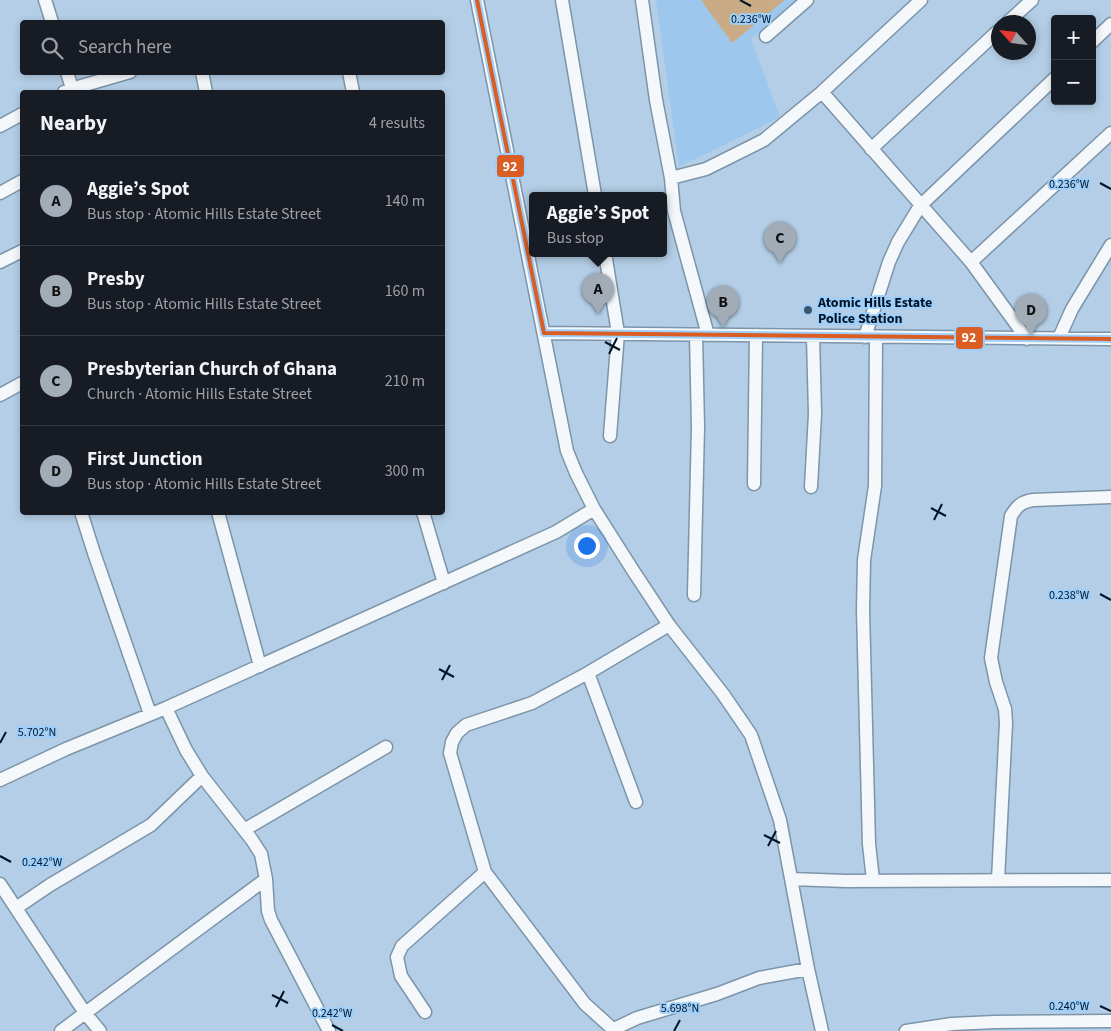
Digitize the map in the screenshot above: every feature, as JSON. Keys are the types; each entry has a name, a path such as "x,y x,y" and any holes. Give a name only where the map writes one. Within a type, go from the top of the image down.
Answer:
{"street":[{"path":"45,0 51,20"},
{"path":"477,0 567,451 576,474 594,509 669,625 723,694 750,735 780,820 808,969 822,1031"},
{"path":"562,0 594,192"},
{"path":"642,0 656,100 671,178 674,211 702,335 694,595"},
{"path":"766,36 807,0"},
{"path":"671,178 706,169 764,140 822,92 921,0"},
{"path":"1016,15 1032,0"},
{"path":"1096,38 1111,24"},
{"path":"871,149 991,38"},
{"path":"67,75 69,90"},
{"path":"72,90 120,75"},
{"path":"203,75 206,90"},
{"path":"350,75 353,90"},
{"path":"873,880 869,844 863,610 864,560 875,486 870,337 889,262 898,242 920,206 1051,82"},
{"path":"822,92 971,262 1026,339"},
{"path":"0,126 20,115"},
{"path":"971,262 1111,133"},
{"path":"0,193 20,182"},
{"path":"1060,338 1072,309 1111,245"},
{"path":"0,262 20,252"},
{"path":"606,257 618,333 610,436"},
{"path":"544,333 1111,339"},
{"path":"754,484 756,336"},
{"path":"811,487 815,414 812,336"},
{"path":"0,395 20,384"},
{"path":"998,880 1006,723 1005,709 996,682 991,658 1011,516 1022,502 1111,498"},
{"path":"0,780 66,749 166,708 556,532 594,509"},
{"path":"82,515 150,714"},
{"path":"219,515 260,666"},
{"path":"424,515 444,583"},
{"path":"669,625 588,673 532,703 466,726 457,733 452,742 450,753 485,872 585,1004 615,1030 637,1018 717,994 759,978 808,969"},
{"path":"588,673 636,802"},
{"path":"166,708 186,750 202,776 261,854 266,879 268,911 271,920 329,1031"},
{"path":"244,830 386,746"},
{"path":"16,908 50,885 151,825 202,776"},
{"path":"425,1012 401,976 398,958 402,946 485,872"},
{"path":"791,878 846,881 1111,880"},
{"path":"61,1031 266,879"},
{"path":"0,884 85,1013 100,1031"},
{"path":"906,1031 952,1024 1111,1021"}],"shaded area":[{"path":"656,0 797,0 751,39 780,117 679,167"},
{"path":"701,0 785,0 732,43"}],"transit line":[{"name":"92","path":"477,0 544,333"},
{"name":"92","path":"544,333 1111,339"}],"place":[{"name":"Presbyterian Church of Ghana","path":"780,263"},
{"name":"Atomic Hills Estate Police Station","path":"808,310"},
{"name":"Aggie’s Spot","path":"598,314"},
{"name":"Presby","path":"723,327"},
{"name":"First Junction","path":"1031,335"}]}
